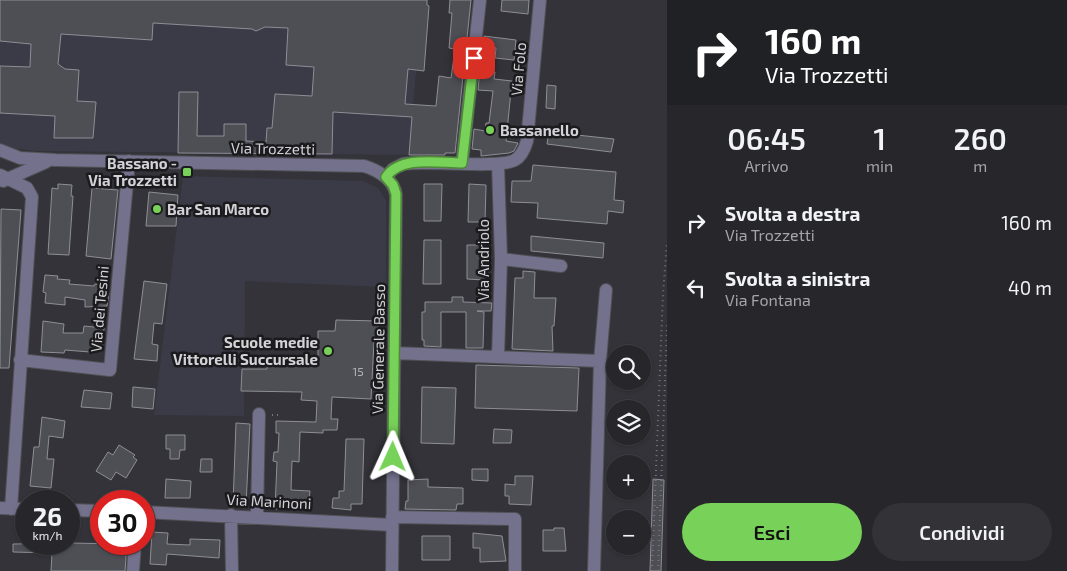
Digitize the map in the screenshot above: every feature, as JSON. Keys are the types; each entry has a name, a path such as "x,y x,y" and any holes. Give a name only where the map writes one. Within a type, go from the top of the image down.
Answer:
{"street":[{"path":"462,163 480,0"},
{"name":"Via Folo","path":"498,164 515,160 526,148 540,0"},
{"name":"Via Trozzetti","path":"0,150 20,158 56,160 364,166 386,177"},
{"path":"2,179 38,164 56,160"},
{"name":"Via dei Tesini","path":"20,360 110,370 129,161"},
{"path":"386,177 393,169 403,164 498,164"},
{"name":"Via Andriolo","path":"498,164 501,259 498,357"},
{"name":"Via Generale Basso","path":"386,177 393,185 396,194 392,571"},
{"path":"2,179 27,188 32,197 20,360 5,509"},
{"path":"501,259 560,266"},
{"path":"594,571 600,361 606,290"},
{"path":"394,353 600,361"},
{"path":"257,516 259,414"},
{"name":"Via Marinoni","path":"155,512 392,521 515,519 515,571"},
{"path":"231,515 232,571"},
{"path":"133,571 134,555"}],"path":[{"path":"658,571 660,528 657,506 662,294 667,242"},
{"path":"652,571 653,528 657,506 667,325"},
{"path":"653,528 660,528"}],"shaded area":[{"path":"0,0 422,0 409,155 35,151 10,148 0,143"},
{"path":"183,176 363,181 378,188 386,201 386,287 245,281 244,416 154,415"}],"building":[{"path":"0,0 427,0 427,5 429,6 424,71 408,69 405,104 436,106 439,76 451,78 455,49 449,48 452,13 449,13 450,0 471,0 455,153 445,153 445,155 409,155 412,117 333,112 332,154 178,153 179,92 198,92 197,136 224,136 224,124 246,124 246,141 266,142 267,128 272,128 275,94 312,96 314,67 286,65 288,28 265,27 256,31 252,29 153,23 152,40 61,34 58,64 65,69 79,70 77,101 96,102 93,138 54,138 55,116 0,113 0,66 30,67 31,44 0,41"},
{"path":"502,0 529,0 528,14 501,11"},
{"path":"484,36 516,40 514,60 495,58 496,48 483,47"},
{"path":"480,70 495,72 494,79 512,81 506,141 518,143 514,151 509,153 481,156 481,150 472,149 474,129 485,131 486,123 489,123 493,91 478,90"},
{"path":"547,85 556,86 555,109 546,108"},
{"path":"549,132 614,139 611,152 547,144"},
{"path":"533,165 616,172 614,200 624,201 623,213 608,211 607,224 537,218 538,203 511,202 512,181 531,181"},
{"path":"58,184 72,185 69,255 48,254 52,188 58,189"},
{"path":"424,184 442,184 441,221 424,221"},
{"path":"469,184 486,185 485,222 468,222"},
{"path":"92,188 118,190 111,259 86,256"},
{"path":"149,192 178,195 176,226 146,226"},
{"path":"1,209 21,210 9,368 0,368"},
{"path":"531,236 604,243 603,258 531,251"},
{"path":"424,240 441,240 441,284 423,284"},
{"path":"467,245 485,245 484,280 467,279"},
{"path":"523,271 535,272 534,298 556,298 554,326 552,326 553,351 512,349 515,278 523,278"},
{"path":"45,275 58,276 57,279 70,280 69,284 105,285 104,292 109,293 107,306 85,307 85,300 65,297 65,305 45,303 46,293 43,292"},
{"path":"144,281 167,284 162,324 154,323 152,344 158,345 157,361 134,359"},
{"path":"452,297 463,297 463,302 492,303 491,311 477,311 484,312 483,348 466,348 466,312 441,312 441,347 424,346 424,340 422,340 422,312 425,312 425,302 452,302"},
{"path":"336,320 378,321 377,344 374,342 371,399 332,397 331,419 338,419 337,430 323,430 323,433 300,432 299,462 292,461 291,490 310,491 308,510 275,509 277,462 273,461 274,452 278,452 279,433 276,433 276,421 316,422 317,401 301,400 302,392 241,391 242,369 267,369 268,358 318,359 318,331 335,331"},
{"path":"43,321 64,324 63,333 83,333 84,326 104,328 102,351 65,350 64,353 41,352"},
{"path":"476,365 579,368 577,411 475,408"},
{"path":"133,387 155,389 153,409 132,407"},
{"path":"422,387 456,388 454,444 421,443"},
{"path":"84,390 112,393 110,409 81,407"},
{"path":"42,417 65,421 63,438 49,436 47,459 54,459 51,488 30,486 34,447 39,447"},
{"path":"236,423 250,424 246,505 233,504"},
{"path":"494,429 512,430 511,443 493,443"},
{"path":"166,435 185,435 185,450 180,450 179,459 170,459 170,449 166,449"},
{"path":"346,439 364,439 362,504 351,504 351,510 332,508 333,498 339,498 339,491 344,491"},
{"path":"119,445 135,455 133,457 137,460 126,478 116,472 111,480 96,471 108,452 113,455"},
{"path":"201,459 212,459 212,472 200,472"},
{"path":"472,469 488,469 488,481 472,480"},
{"path":"515,476 533,476 531,505 509,504 509,496 505,496 505,484 515,485"},
{"path":"166,479 191,481 190,498 165,498"},
{"path":"428,479 428,487 463,488 463,504 457,504 456,510 405,509 406,501 408,501 408,480"},
{"path":"653,479 664,480 661,571 650,571"},
{"path":"554,528 564,528 566,551 543,551 543,530 554,530"},
{"path":"155,532 168,533 167,544 190,545 190,539 220,540 219,558 167,554 166,565 150,564 151,555 155,555"},
{"path":"473,533 502,536 506,561 480,562 480,548 473,548"},
{"path":"422,536 450,536 450,560 422,560"},
{"path":"80,543 90,543 90,555 126,555 125,571 51,571 52,555 80,555"},
{"path":"13,544 15,544 15,552 13,552"}],"place":[{"name":"Bassanello","path":"490,130"},
{"name":"Bassano - Via Trozzetti","path":"187,172"},
{"name":"Bar San Marco","path":"157,209"},
{"name":"Scuole medie Vittorelli Succursale","path":"328,351"}],"route":[{"path":"393,457 396,194 393,185 386,177 389,172 403,164 462,163 474,58"}]}
